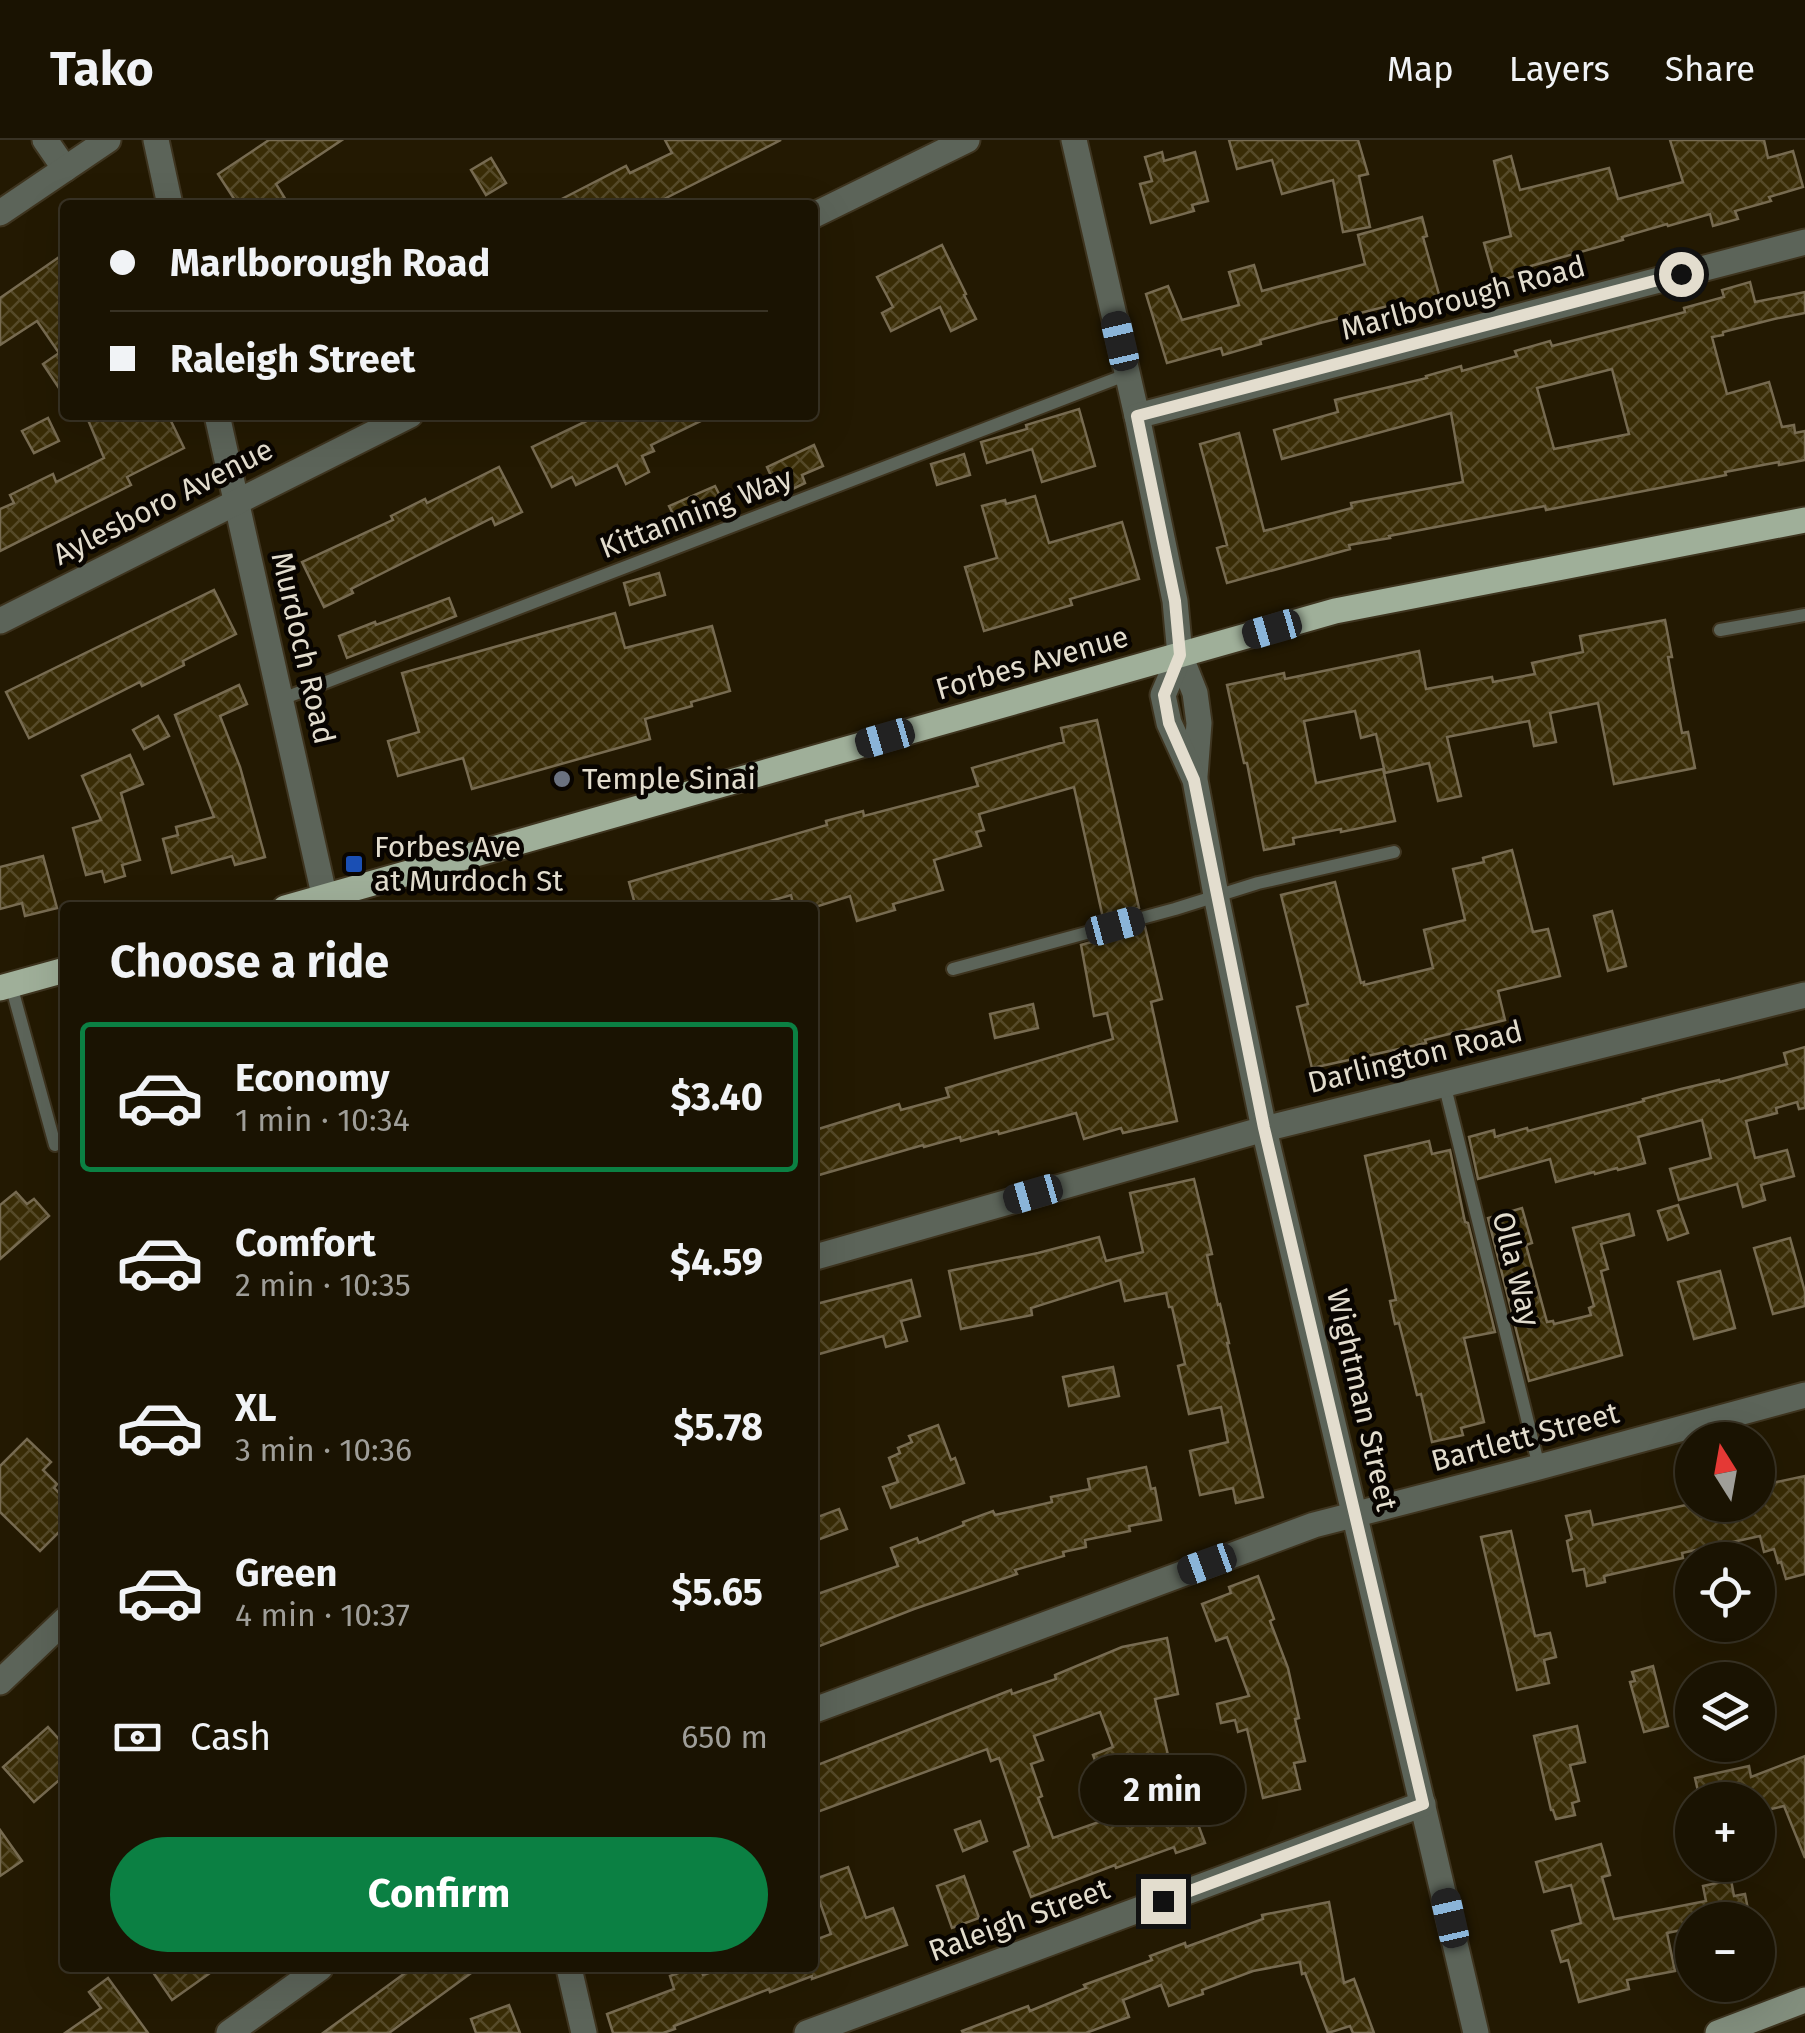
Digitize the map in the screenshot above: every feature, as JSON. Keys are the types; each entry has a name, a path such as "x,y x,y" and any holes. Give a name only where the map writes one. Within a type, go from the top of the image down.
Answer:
{"main road":[{"name":"Forbes Avenue","path":"326,902 1336,612 1805,520"},
{"path":"6,986 60,971"},
{"path":"1718,2033 1805,2000"}],"street":[{"path":"44,140 65,169"},
{"path":"0,213 108,140"},
{"path":"156,140 169,200"},
{"path":"818,213 966,140"},
{"name":"Wightman Street","path":"1074,140 1137,416 1175,601 1180,655 1196,692 1199,723 1194,780 1264,1128 1476,2033"},
{"name":"Marlborough Road","path":"1137,416 1805,242"},
{"name":"Murdoch Road","path":"218,420 326,902"},
{"name":"Aylesboro Avenue","path":"0,620 400,420"},
{"name":"Darlington Road","path":"818,1256 1264,1128 1805,995"},
{"name":"Bartlett Street","path":"818,1709 1314,1524 1539,1468 1805,1395"},
{"path":"0,1682 60,1625"},
{"name":"Raleigh Street","path":"808,2033 1423,1804"},
{"path":"229,2033 314,1972"},
{"path":"570,1972 584,2033"}],"lane":[{"name":"Kittanning Way","path":"282,700 1128,374"},
{"path":"1720,630 1805,615"},
{"path":"953,969 1258,883 1394,852"},
{"path":"6,986 55,1146"},
{"name":"Olla Way","path":"1444,1083 1539,1468"}],"building":[{"path":"269,140 342,140 276,184 286,200 235,200 218,174"},
{"path":"665,140 781,140 662,200 560,200 626,166 630,173 672,153"},
{"path":"1229,140 1358,140 1368,174 1359,176 1370,227 1343,232 1333,180 1282,194 1272,160 1237,169"},
{"path":"1670,140 1764,140 1768,158 1793,151 1803,187 1735,211 1738,219 1713,226 1710,214 1667,224 1531,266 1532,271 1495,282 1484,243 1511,236 1494,161 1511,156 1520,190 1609,168 1618,199 1683,182"},
{"path":"1162,152 1164,161 1195,152 1208,201 1192,205 1194,211 1151,223 1140,184 1152,181 1145,157"},
{"path":"491,158 506,183 486,195 471,170"},
{"path":"1422,217 1427,236 1423,237 1440,298 1405,307 1404,302 1320,323 1223,355 1221,348 1167,363 1146,294 1168,286 1182,320 1239,305 1229,272 1254,265 1262,291 1365,264 1358,235"},
{"path":"942,245 976,319 951,331 940,307 891,331 882,313 893,307 877,277"},
{"path":"60,256 60,390 43,364 59,353 37,321 0,345 0,298"},
{"path":"1750,282 1755,302 1805,292 1805,313 1712,337 1727,394 1769,382 1782,427 1794,425 1795,433 1805,431 1805,460 1389,536 1227,583 1217,548 1227,545 1200,444 1239,433 1264,531 1352,508 1351,503 1463,482 1451,413 1282,459 1274,430 1338,412 1335,400 1461,366 1462,371 1517,356 1515,351 1550,341 1552,346 1685,312 1684,308 1724,297 1722,290","holes":["1612,369 1629,434 1554,449 1537,388"]},
{"path":"1079,409 1095,466 1042,482 1032,449 987,463 981,442"},
{"path":"48,418 59,441 34,453 22,431"},
{"path":"88,420 170,420 184,448 127,477 131,485 0,551 0,509 14,503 10,495 53,474 56,482 104,458"},
{"path":"589,420 703,420 651,445 654,451 642,456 649,472 626,484 617,465 576,485 572,477 552,487 532,447"},
{"path":"814,445 823,466 802,475 805,483 780,495 767,467"},
{"path":"964,454 970,475 937,485 931,464"},
{"path":"499,467 522,512 495,525 492,518 351,589 353,593 324,607 302,562 393,520 391,516 425,499 427,503"},
{"path":"715,486 726,508 680,528 669,506"},
{"path":"1035,496 1049,543 1122,522 1139,579 1070,599 1072,605 984,631 965,567 997,558 982,506"},
{"path":"659,573 665,595 630,605 624,583"},
{"path":"214,590 236,634 183,661 184,665 142,686 140,682 29,738 6,692"},
{"path":"449,598 456,616 347,658 339,636"},
{"path":"615,613 625,648 712,626 730,691 645,719 650,739 472,789 463,758 398,776 388,741 419,732 402,673"},
{"path":"1665,620 1682,733 1688,732 1695,768 1614,784 1598,703 1550,713 1556,742 1534,746 1529,721 1447,737 1461,796 1438,801 1429,763 1385,773 1376,734 1361,738 1355,711 1304,721 1316,783 1383,769 1395,821 1293,838 1294,844 1264,850 1227,685 1284,673 1285,679 1419,651 1426,689 1492,677 1493,682 1535,674 1532,663 1583,652 1580,636"},
{"path":"239,685 247,704 220,716 240,767 265,857 235,865 232,856 172,873 163,839 178,835 176,827 214,817 175,715"},
{"path":"158,716 169,736 144,749 133,730"},
{"path":"1097,720 1139,908 1103,918 1074,787 979,814 984,830 976,832 981,846 934,860 943,890 893,904 895,910 857,921 850,896 818,906 818,902 793,902 791,895 767,902 634,902 629,882 827,825 826,821 863,811 864,816 978,786 972,768 1064,742 1061,728"},
{"path":"130,755 143,784 121,793 140,860 122,865 125,876 105,882 102,871 86,875 73,828 101,820 82,776"},
{"path":"1512,850 1533,932 1548,929 1560,976 1498,991 1505,1020 1425,1040 1426,1043 1312,1068 1297,1007 1308,1004 1281,895 1335,882 1364,985 1433,968 1424,930 1465,920 1453,869"},
{"path":"43,856 57,908 25,916 22,903 0,909 0,867"},
{"path":"1612,911 1626,966 1608,971 1594,916"},
{"path":"1145,927 1162,999 1151,1002 1177,1121 1123,1133 1121,1128 1084,1139 1076,1113 999,1134 998,1131 961,1141 960,1137 923,1145 818,1175 818,1129 899,1104 901,1110 949,1097 946,1088 1113,1039 1107,1013 1094,1016 1081,945"},
{"path":"1033,1004 1038,1028 995,1038 990,1014"},
{"path":"1805,1047 1805,1108 1799,1109 1797,1102 1776,1108 1777,1113 1746,1121 1755,1158 1787,1150 1794,1176 1761,1185 1765,1200 1743,1207 1737,1184 1679,1200 1670,1169 1711,1158 1702,1120 1638,1137 1645,1163 1556,1182 1550,1159 1478,1179 1469,1137 1494,1130 1495,1137 1527,1128 1528,1131 1720,1082 1787,1064 1784,1053"},
{"path":"1429,1141 1432,1154 1450,1150 1495,1332 1464,1338 1484,1422 1461,1428 1463,1435 1432,1442 1399,1323 1395,1324 1390,1301 1396,1300 1365,1156"},
{"path":"1194,1179 1212,1254 1207,1255 1263,1497 1236,1503 1233,1488 1200,1495 1190,1451 1228,1442 1221,1407 1189,1414 1178,1366 1185,1364 1166,1293 1125,1301 1120,1280 1031,1308 1032,1315 961,1329 949,1271 1099,1237 1106,1261 1143,1252 1130,1193"},
{"path":"16,1192 27,1204 34,1199 49,1216 0,1259 0,1205"},
{"path":"1678,1205 1688,1233 1668,1240 1658,1211"},
{"path":"1522,1208 1532,1243 1526,1245 1547,1322 1554,1324 1591,1315 1589,1308 1594,1306 1573,1228 1629,1214 1634,1235 1601,1244 1608,1269 1601,1271 1622,1355 1529,1381 1488,1218"},
{"path":"1790,1238 1805,1292 1805,1306 1773,1314 1754,1248"},
{"path":"1720,1271 1735,1328 1694,1339 1678,1282"},
{"path":"911,1280 920,1316 901,1321 907,1341 886,1347 883,1336 818,1354 818,1303"},
{"path":"1113,1367 1119,1396 1069,1406 1063,1377"},
{"path":"938,1425 964,1483 891,1508 883,1487 898,1482 889,1458 900,1453 898,1448 912,1442 909,1436"},
{"path":"27,1439 51,1462 43,1470 57,1484 54,1488 60,1494 60,1531 40,1551 0,1512 0,1466"},
{"path":"1146,1467 1161,1520 1085,1540 1086,1547 1063,1552 1064,1556 1015,1570 1017,1574 818,1647 818,1594 898,1566 891,1548 917,1538 919,1543 993,1511 995,1515 1090,1489 1088,1479"},
{"path":"1805,1476 1805,1574 1786,1579 1781,1562 1778,1563 1775,1542 1762,1542 1760,1536 1732,1542 1675,1542 1675,1560 1604,1576 1605,1582 1587,1586 1584,1569 1573,1571 1567,1541 1572,1539 1566,1516 1590,1511 1593,1525 1675,1507 1675,1522 1775,1522 1775,1482"},
{"path":"839,1509 847,1529 818,1540 818,1517"},
{"path":"1511,1531 1535,1636 1550,1633 1556,1657 1544,1660 1549,1683 1517,1690 1481,1537"},
{"path":"1258,1576 1288,1668 1305,1761 1294,1763 1300,1789 1263,1798 1247,1729 1238,1732 1235,1720 1221,1723 1217,1704 1249,1696 1227,1637 1216,1641 1202,1604 1231,1593 1229,1587"},
{"path":"1167,1638 1178,1694 1155,1699 1171,1768 1193,1760 1201,1781 1184,1787 1205,1843 1176,1853 1174,1847 1116,1868 1115,1865 1031,1897 1014,1852 1029,1846 999,1758 991,1761 987,1749 818,1812 818,1765 1011,1690 1012,1694 1056,1679 1055,1675 1122,1647","holes":["1100,1712 1113,1747 1093,1755 1101,1776 1123,1768 1137,1803 1053,1838 1031,1764 1043,1760 1034,1736"]},
{"path":"1653,1666 1668,1726 1644,1732 1630,1682 1635,1681 1632,1672"},
{"path":"1577,1726 1585,1762 1570,1765 1579,1801 1572,1803 1575,1815 1556,1819 1534,1736"},
{"path":"48,1727 60,1740 60,1779 34,1802 3,1767"},
{"path":"1805,1756 1805,1858 1784,1806 1775,1808 1775,1782 1696,1782 1695,1778 1749,1766 1751,1777"},
{"path":"980,1821 987,1841 963,1851 955,1830"},
{"path":"0,1830 22,1861 0,1876"},
{"path":"1601,1844 1610,1875 1602,1877 1614,1919 1675,1907 1675,1931 1667,1933 1675,1971 1627,1980 1629,1989 1579,2002 1568,1960 1561,1962 1552,1931 1581,1923 1571,1885 1544,1892 1536,1862"},
{"path":"848,1867 866,1918 893,1908 907,1945 812,1979 770,1992 769,1989 663,2033 613,2033 607,2014 674,1989 670,1976 681,1972 818,1972 818,1939 831,1934 818,1897 818,1878"},
{"path":"964,1876 979,1918 952,1928 937,1886"},
{"path":"1722,1882 1731,1882 1734,1896 1745,1894 1747,1902 1701,1902 1706,1901 1703,1886"},
{"path":"1329,1902 1344,1983 1354,1979 1374,2033 1353,2033 1350,2026 1328,2033 1300,1962 1253,1971 1169,2006 1161,1985 1123,2000 1129,2017 1086,2033 962,2031 1028,2006 1030,2011 1086,1988 1084,1985 1152,1960 1150,1956 1263,1919 1262,1915"},
{"path":"153,1972 211,1972 172,2000"},
{"path":"407,1972 473,1972 389,2033 323,2033"},
{"path":"108,1978 148,2033 65,2033 101,2008 89,1992"},
{"path":"509,2005 520,2033 476,2033 471,2019"}],"place":[{"name":"Temple Sinai","path":"562,779"},
{"name":"Forbes Ave at Murdoch St","path":"354,864"}],"route":[{"path":"1163,1901 1423,1804 1264,1128 1194,780 1169,723 1164,695 1180,655 1175,601 1137,416 1681,274"}]}
